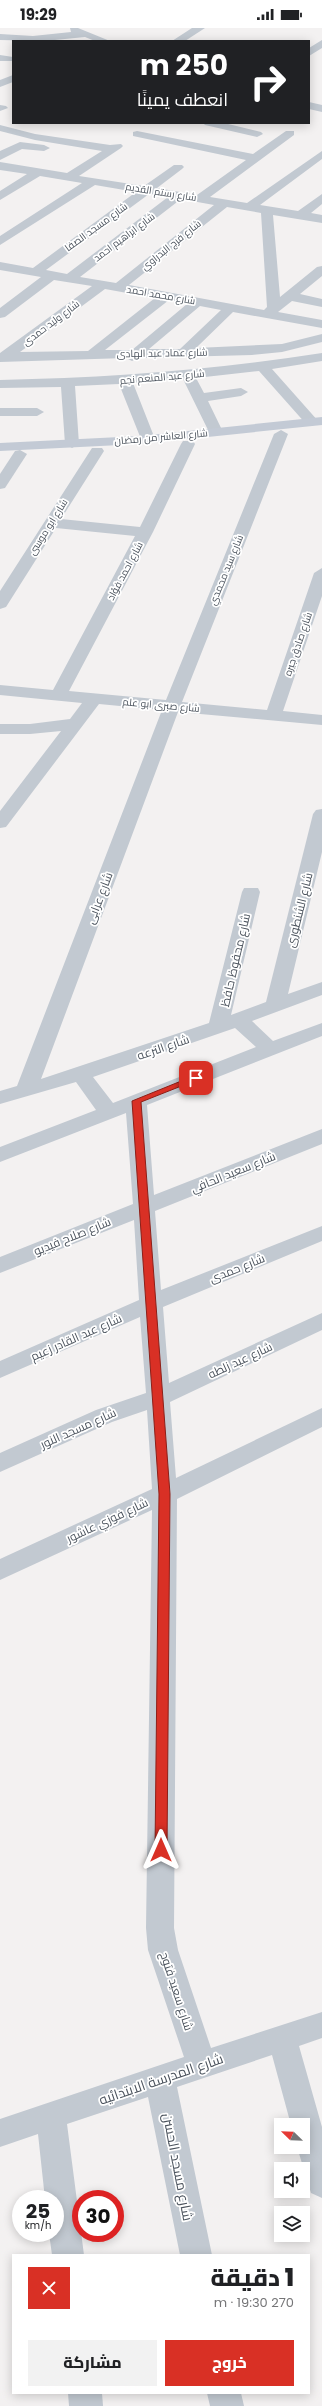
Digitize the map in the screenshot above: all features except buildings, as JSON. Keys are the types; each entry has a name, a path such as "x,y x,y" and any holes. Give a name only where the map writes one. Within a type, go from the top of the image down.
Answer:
{"main road":[{"name":"شارع العاشر من رمضان","path":"0,447 148,439 319,424"},
{"name":"شارع العاشر من رمضان","path":"0,454 97,451 188,444 281,434 319,424"}],"street":[{"path":"60,28 74,30 94,36"},
{"path":"179,40 200,28"},
{"path":"0,37 33,39 94,36"},
{"path":"310,52 322,43"},
{"path":"310,105 322,109"},
{"path":"0,127 12,121"},
{"path":"69,177 152,124"},
{"path":"213,124 257,134"},
{"path":"35,137 52,126"},
{"path":"0,127 35,137 120,146"},
{"path":"199,199 290,133"},
{"path":"137,134 255,158"},
{"path":"0,156 19,145 98,158"},
{"path":"249,207 322,154"},
{"name":"شارع مسجد الصفا","path":"34,273 147,190 178,159"},
{"name":"شارع رستم القديم","path":"0,166 38,169 69,177 322,219"},
{"path":"1,195 38,169"},
{"path":"0,241 93,181"},
{"name":"شارع ابراهيم احمد","path":"69,279 179,196"},
{"path":"300,216 322,198"},
{"name":"شارع فرج البدراوي","path":"118,288 224,203"},
{"path":"267,210 270,311"},
{"name":"شارع محمد احمد","path":"2,268 230,308 270,311 293,319 322,324"},
{"path":"270,311 320,274"},
{"path":"0,314 51,276"},
{"name":"شارع وليد حمدى","path":"2,359 102,285"},
{"path":"92,354 166,296"},
{"path":"289,296 322,303"},
{"path":"110,381 137,353 197,302"},
{"path":"184,352 230,308"},
{"path":"259,351 293,319"},
{"path":"247,338 274,337"},
{"name":"شارع عماد عبد الهادى","path":"2,359 92,354 259,351 296,346 322,338"},
{"path":"148,439 131,380 165,352"},
{"path":"70,355 72,444"},
{"name":"شارع عبد المنعم نجم","path":"0,384 131,380 188,375 322,357"},
{"path":"262,366 319,424"},
{"path":"188,375 216,432"},
{"path":"199,398 241,392"},
{"path":"0,412 36,412"},
{"name":"شارع سيد محمدي","path":"172,706 281,434"},
{"name":"شارع احمد فؤاد","path":"58,696 145,532 188,444"},
{"name":"شارع ابو موسى","path":"0,604 97,451"},
{"path":"0,485 20,454"},
{"path":"51,524 145,532"},
{"name":"شارع صادق جيره","path":"273,716 322,573"},
{"name":"شارع صبرى ابو علم","path":"0,690 322,720"},
{"path":"0,823 94,699"},
{"name":"شارع عرابى","path":"26,1091 172,706"},
{"path":"0,729 30,730 75,724"},
{"name":"شارع الشنطورى","path":"275,1006 322,814"},
{"name":"شارع محفوظ حافظ","path":"218,1028 251,892"},
{"name":"شارع الترعه","path":"0,1098 81,1075 218,1028 322,988"},
{"path":"240,1020 270,1049"},
{"path":"0,1155 322,1029"},
{"path":"81,1075 108,1112"},
{"name":"شارع سعيد فتوح","path":"136,1101 165,1494 160,1928 163,1950 202,2065"},
{"name":"شارع سعيد الحافي","path":"145,1208 322,1136"},
{"name":"شارع صلاح فيديو","path":"0,1265 145,1208"},
{"name":"شارع حمدى","path":"152,1303 322,1233"},
{"name":"شارع عبد القادر زعيم","path":"0,1370 152,1303"},
{"name":"شارع عيد زلطه","path":"158,1398 322,1321"},
{"name":"شارع مسجد النور","path":"0,1463 111,1413 158,1398"},
{"name":"شارع فوزي عاشور","path":"0,1570 165,1494 322,1417"},
{"name":"شارع المدرسة الابتدائيه","path":"0,2133 322,2025"},
{"path":"282,2038 322,2183"},
{"name":"شارع مسجد الحسن","path":"160,2079 196,2254"},
{"path":"51,2116 68,2254"},
{"path":"84,2394 86,2406"},
{"path":"224,2394 227,2406"}],"route":[{"path":"161,1850 165,1494 136,1101 196,1078"}]}
